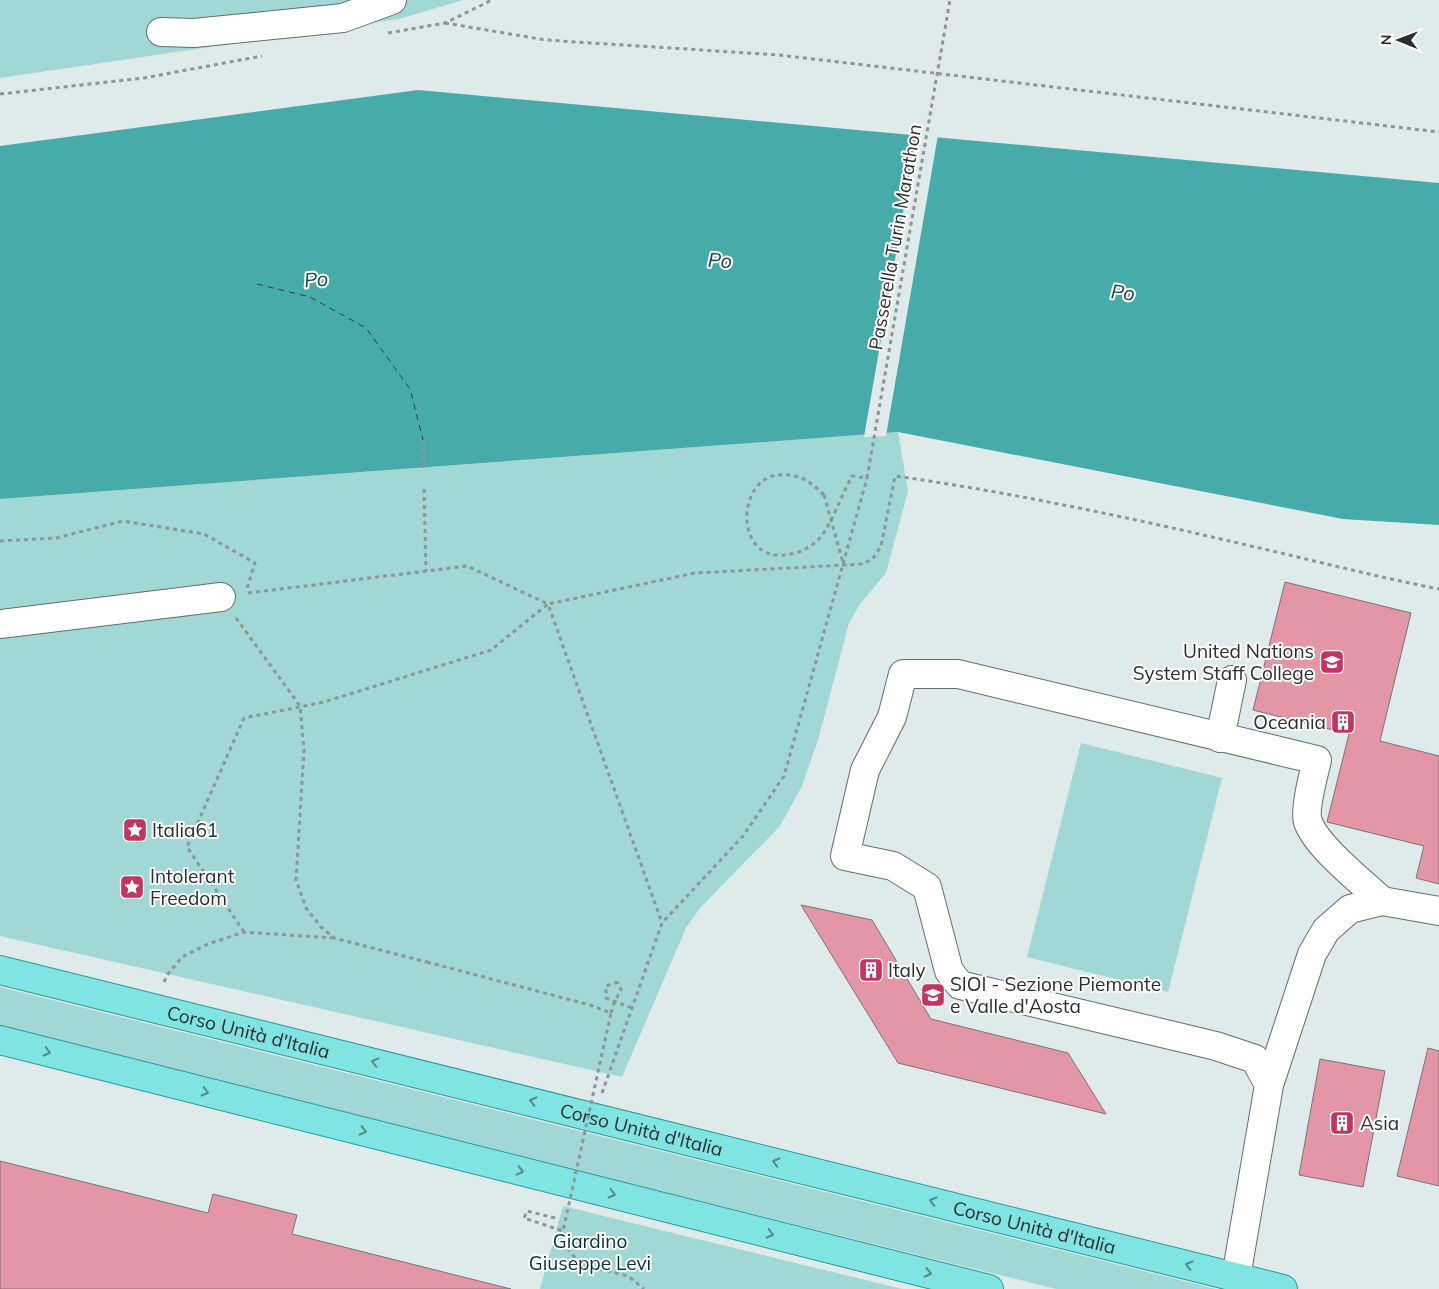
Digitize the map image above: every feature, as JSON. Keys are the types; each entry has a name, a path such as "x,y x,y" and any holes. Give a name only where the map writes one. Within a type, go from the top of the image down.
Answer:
{"main road":[{"name":"Corso Unità d'Italia","path":"0,970 1283,1289"},
{"path":"0,1040 989,1289"}],"street":[{"path":"161,32 194,33 343,18 392,0"},
{"path":"0,624 233,595"},
{"path":"1269,1085 1255,1059 1240,1054 960,985 949,971 927,887 893,866 845,856 865,770 892,717 903,674 958,674 1317,760 1311,784 1307,820 1321,842 1382,901"},
{"path":"1220,738 1232,680"},
{"path":"1236,1277 1269,1085 1312,954 1326,930 1350,909 1382,901 1439,912"}],"path":[{"path":"387,33 445,22 492,0"},
{"name":"Passerella Turin Marathon","path":"662,923 743,836 784,776 867,478 950,0"},
{"path":"445,22 546,40 779,55 1439,132"},
{"path":"0,94 144,78 270,55"},
{"path":"423,440 424,472"},
{"path":"844,566 824,495 810,480 793,474 775,475 764,480 755,492 746,515 751,536 758,548 767,554 779,556 801,552 822,534 852,476 867,478"},
{"path":"244,932 186,847 244,718 324,702 491,650 548,604 695,573 864,564 874,557 881,546 895,476 976,488 1256,547 1372,576 1439,589"},
{"path":"424,489 426,572"},
{"path":"0,542 56,538 123,521 204,534 255,563 233,595"},
{"path":"233,595 467,566 548,604 662,923 601,1093"},
{"path":"233,595 300,706 304,750 296,880 306,908 321,927 334,938"},
{"path":"164,982 182,957 208,944 244,932 334,938 590,1004 611,1013"},
{"path":"632,1008 606,998 606,986 618,982 621,990 613,1005 611,1013 564,1230 568,1249 580,1264 628,1276 644,1289"},
{"path":"556,1218 527,1211 524,1218 564,1230"}],"green space":[{"path":"0,0 463,0 399,19 0,78"},
{"path":"898,432 908,491 886,573 860,604 849,623 818,740 802,786 780,826 700,908 686,928 622,1077 0,936 0,499"},
{"path":"1081,743 1222,778 1168,992 1027,957"},
{"path":"0,987 1216,1289 1056,1289 0,1028"},
{"name":"Giardino Giuseppe Levi","path":"563,1206 902,1289 540,1289"}],"water":[{"name":"Po","path":"418,90 1439,183 1439,525 1343,519 898,432 0,499 0,146"}],"pier":[{"path":"917,133 938,135 886,436 864,437"}],"building":[{"name":"United Nations System Staff College","path":"1285,582 1411,613 1380,741 1439,756 1439,884 1416,878 1424,846 1327,822 1349,734 1253,710"},
{"name":"Italy","path":"801,905 872,920 931,1019 1068,1053 1106,1114 898,1063"},
{"name":"Asia","path":"1428,1048 1439,1051 1439,1186 1397,1176"},
{"name":"Asia","path":"1320,1059 1385,1071 1363,1187 1299,1175"},
{"path":"0,1161 208,1213 213,1194 297,1215 292,1234 511,1289 0,1289"}],"ferry route":[{"path":"257,284 310,297 366,328 410,389 423,440"}],"place":[{"name":"United Nations System Staff College","path":"1332,662"},
{"name":"Oceania","path":"1343,722"},
{"name":"Italia61","path":"135,830"},
{"name":"Intolerant Freedom","path":"132,887"},
{"name":"Italy","path":"871,970"},
{"name":"SIOI - Sezione Piemonte e Valle d'Aosta","path":"933,995"},
{"name":"Asia","path":"1342,1123"}]}
